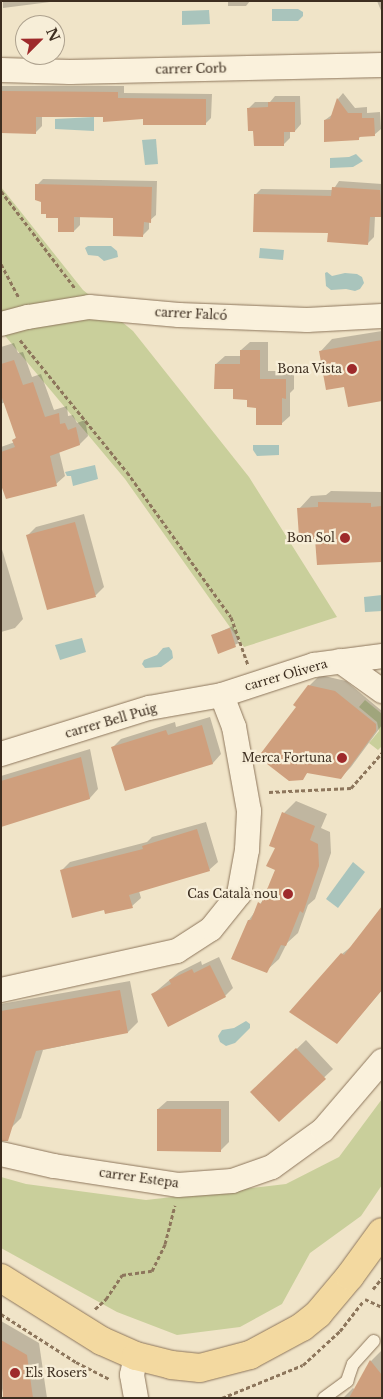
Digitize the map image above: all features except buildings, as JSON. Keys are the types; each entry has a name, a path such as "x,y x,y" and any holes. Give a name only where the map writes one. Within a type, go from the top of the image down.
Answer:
{"main road":[{"path":"1,1278 102,1341 136,1356 171,1365 200,1368 250,1355 285,1338 318,1314 350,1276 382,1232"}],"street":[{"name":"carrer Corb","path":"1,70 70,72 382,65"},
{"name":"carrer Falcó","path":"4,323 28,316 89,307 179,315 307,320 382,316"},
{"name":"carrer Olivera","path":"222,695 314,665 382,656"},
{"path":"340,661 382,691"},
{"path":"1,990 177,951 211,929 239,894 247,850 249,811 234,727 222,695"},
{"name":"carrer Bell Puig","path":"1,754 148,708 222,695"},
{"name":"carrer Estepa","path":"1,1154 54,1166 178,1185 232,1181 272,1167 323,1130 382,1061"},
{"path":"135,1394 132,1375 136,1356"}],"lane":[{"path":"324,1398 347,1381 353,1364 374,1341"}],"path":[{"path":"1,191 89,307"},
{"path":"1,264 28,316"},
{"path":"4,323 128,472 231,617 255,683"},
{"path":"246,793 351,788 382,753"},
{"path":"89,1314 106,1299 122,1275 152,1271 165,1244 178,1185"},
{"path":"365,1299 382,1307"},
{"path":"1,1314 76,1362 135,1394"}],"green space":[{"path":"1,187 83,290 133,331 249,477 337,617 244,647 125,479 1,331"},
{"path":"365,700 382,714 382,746 378,750 369,743 379,731 377,722 359,707"},
{"path":"382,1099 382,1185 361,1216 310,1253 282,1304 240,1327 177,1335 117,1312 1,1248 1,1177 26,1184 146,1200 286,1184 339,1157"}],"water":[{"path":"272,9 298,9 303,12 303,16 298,21 272,21"},
{"path":"209,10 210,24 182,25 182,11"},
{"path":"94,117 94,131 55,129 55,119"},
{"path":"156,139 158,164 145,165 142,140"},
{"path":"356,154 363,161 353,167 330,168 330,158 349,157"},
{"path":"88,246 111,246 117,251 118,257 104,261 98,256 88,255 85,248"},
{"path":"260,248 284,250 283,260 259,258"},
{"path":"327,272 332,276 345,273 357,274 362,277 364,283 360,289 355,291 346,289 331,290 326,286 325,273"},
{"path":"253,445 279,445 279,455 257,456 253,450"},
{"path":"95,465 98,479 73,486 71,476 67,476 65,472"},
{"path":"382,595 382,611 365,612 364,597"},
{"path":"82,638 86,652 60,660 55,645"},
{"path":"169,647 173,658 161,667 145,668 142,664 144,660 157,655 163,648"},
{"path":"353,862 365,872 338,908 326,899"},
{"path":"246,1021 250,1024 250,1028 235,1043 226,1046 220,1042 218,1036 222,1030 234,1028"}],"place":[{"name":"Bona Vista","path":"352,369"},
{"name":"Bon Sol","path":"345,538"},
{"name":"Merca Fortuna","path":"342,758"},
{"name":"Cas Català nou","path":"288,894"},
{"name":"Els Rosers","path":"15,1373"}]}
